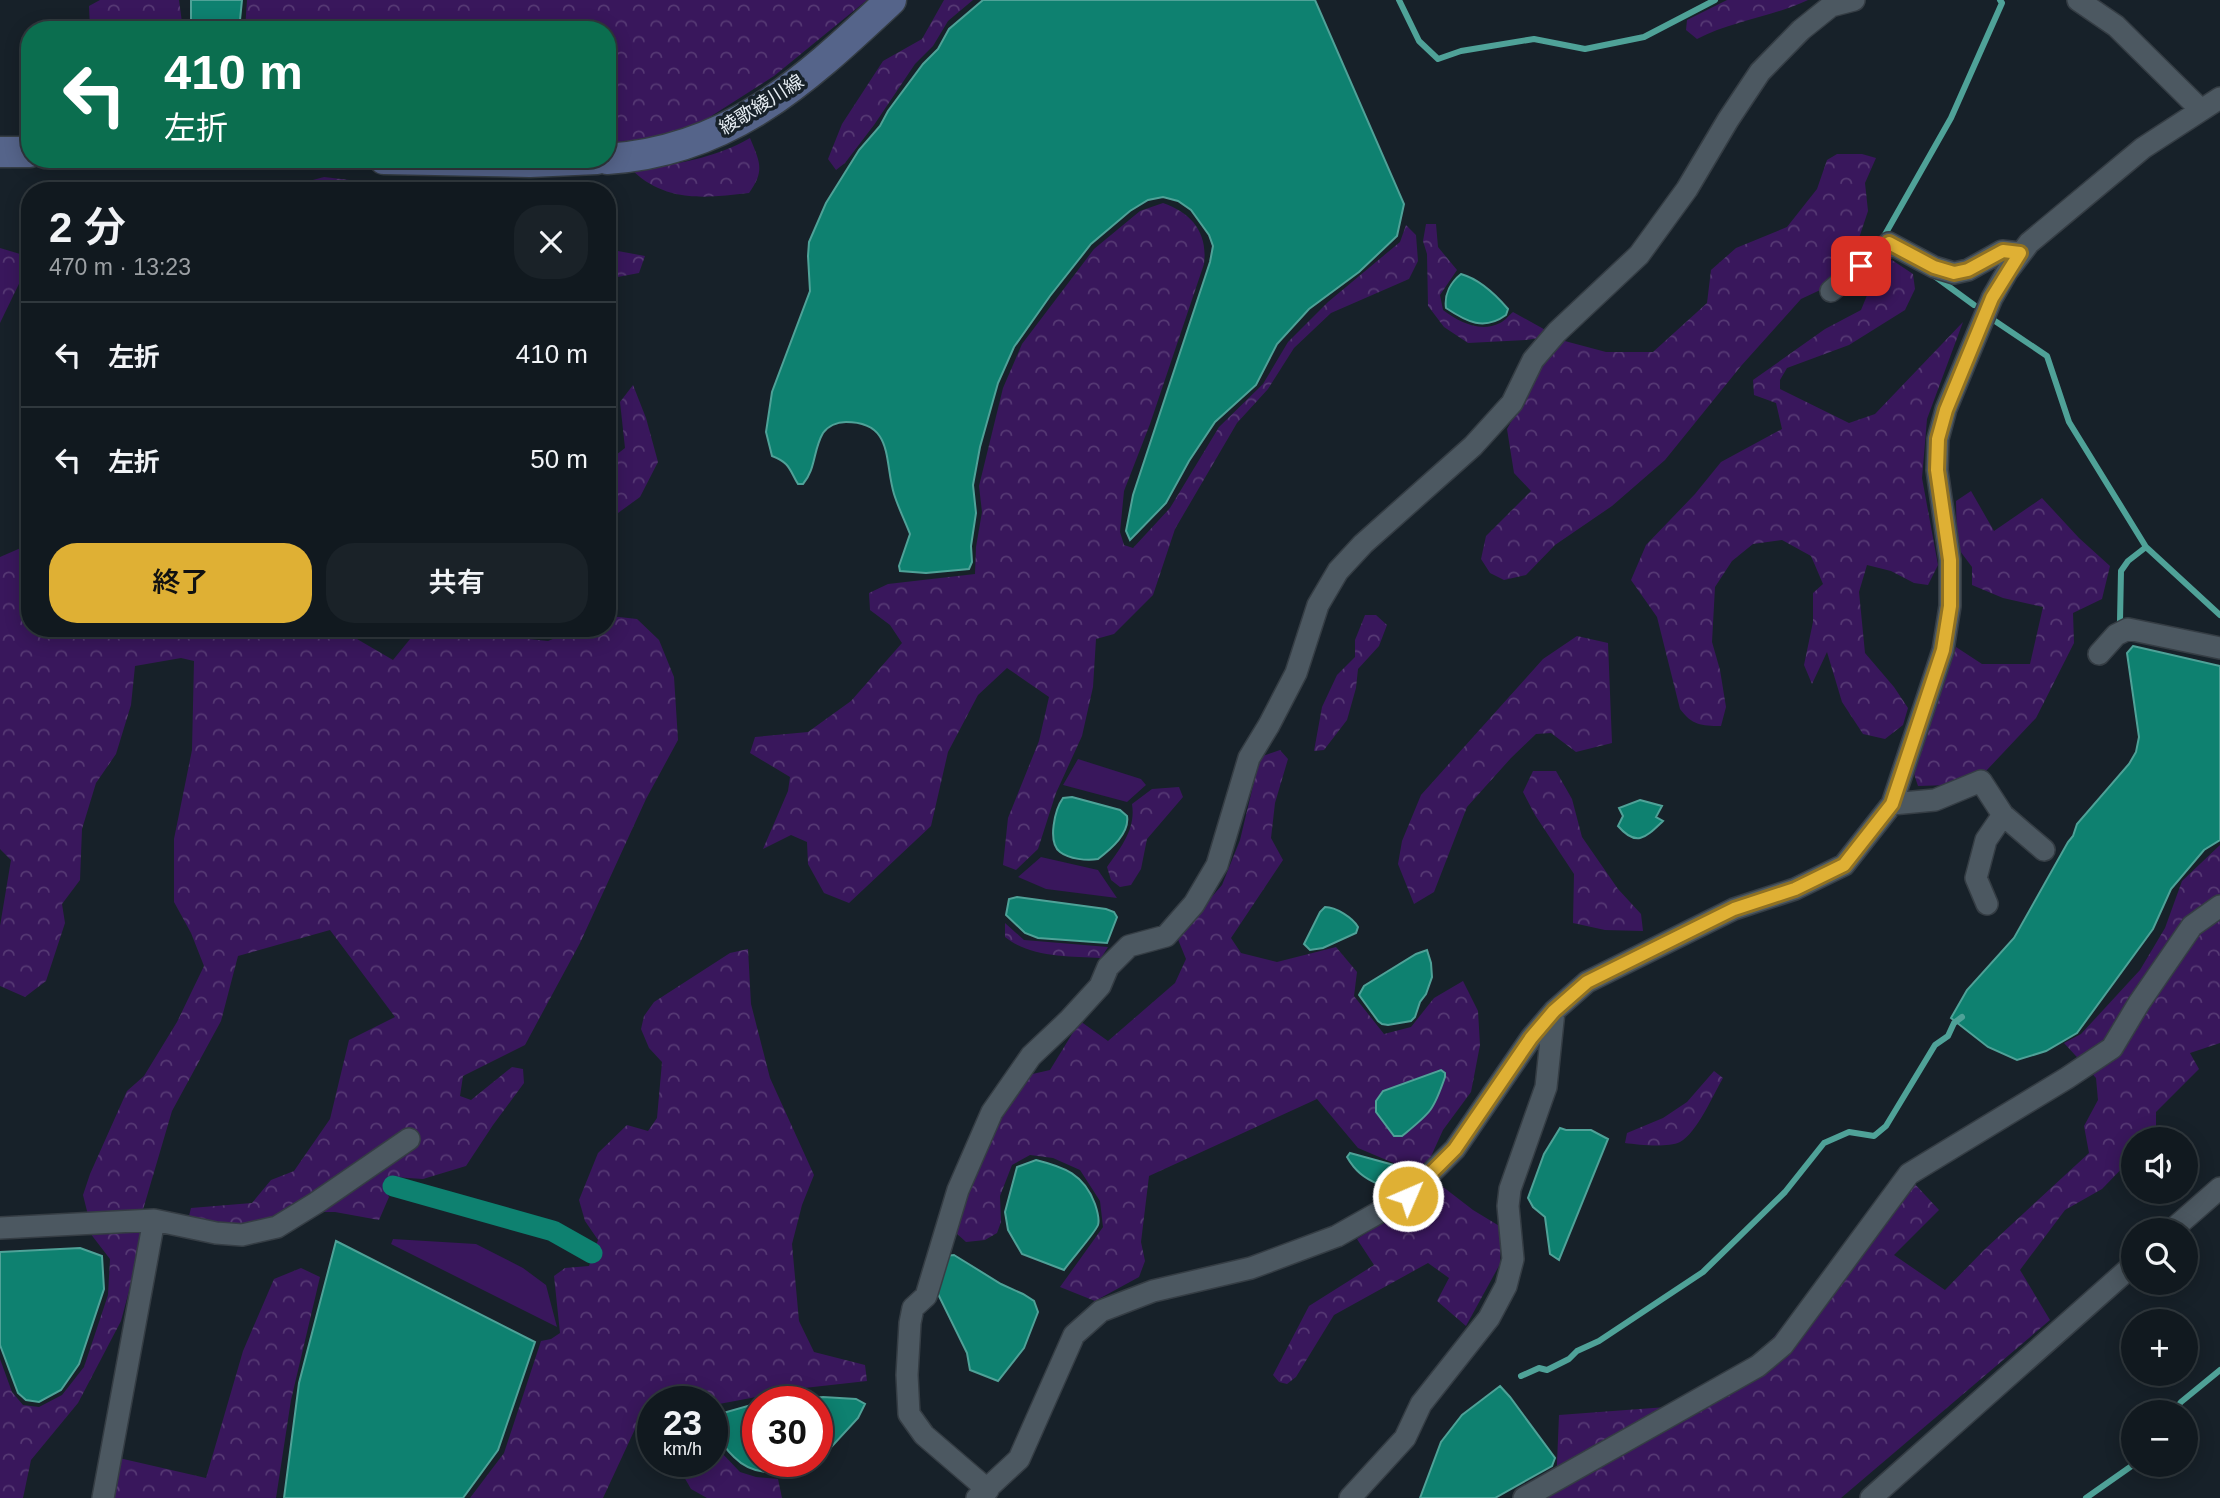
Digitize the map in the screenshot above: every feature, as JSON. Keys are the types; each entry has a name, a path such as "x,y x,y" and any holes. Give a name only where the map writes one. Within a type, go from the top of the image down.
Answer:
{"main road":[{"name":"綾歌綾川線","path":"616,158 667,150 724,130 751,115 808,74 891,0"},
{"path":"0,152 21,152"}],"street":[{"path":"1854,0 1831,6 1801,30 1760,72 1687,189 1639,255 1557,332 1533,360 1513,403 1473,446 1363,544 1338,571 1318,605 1296,673 1249,758 1217,865 1194,904 1166,936 1129,946 1108,967 1100,986 1031,1056 992,1112 958,1190 926,1296 914,1308 910,1322 907,1375 909,1414 924,1436 983,1494 1019,1459 1074,1335 1101,1311 1153,1291 1251,1268 1337,1236 1408,1196 1455,1149 1531,1038 1554,1011 1587,982 1734,909 1795,889 1844,865 1892,804 1943,650 1950,606 1950,560 1937,470 1938,439 1946,410 1992,298 2029,243 2143,148 2220,98"},
{"path":"2078,0 2116,26 2201,110"},
{"path":"1831,291 1887,246 1954,273 1968,270 2003,251 2020,253"},
{"path":"2099,654 2116,635 2129,629 2220,648"},
{"path":"1892,804 1935,800 1981,781 2003,815 2044,850"},
{"path":"1987,904 1976,877 1986,840 2003,815"},
{"path":"1524,1498 1758,1366 1783,1345 1909,1174 2112,1048 2192,926 2220,906"},
{"path":"1350,1498 1405,1438 1421,1404 1489,1318 1506,1286 1513,1259 1508,1206 1510,1189 1546,1087 1554,1011"},
{"path":"0,1228 154,1220 216,1233 242,1235 277,1227 409,1139"},
{"path":"2186,1218 2220,1188"},
{"path":"103,1498 154,1220"},
{"path":"1871,1498 2121,1276"}],"green space":[{"path":"100,0 179,0 182,21 90,21 89,6"},
{"path":"247,0 867,0 774,76 691,129 639,144 616,145 616,21 246,21"},
{"path":"944,0 973,0 948,21 933,46 915,64 874,125 845,163 836,170 828,159 842,124 883,61 922,39"},
{"path":"1727,0 1808,0 1697,39 1686,30 1687,20"},
{"path":"750,138 759,172 749,193 688,196 660,189 633,171 708,156"},
{"path":"1837,154 1862,154 1876,158 1865,183 1868,211 1857,244 1833,284 1801,299 1741,366 1665,460 1612,506 1555,545 1526,575 1504,580 1490,573 1481,559 1486,536 1531,491 1514,473 1507,429 1538,367 1561,340 1606,352 1653,352 1707,303 1711,270 1736,248 1787,227 1817,189 1827,160"},
{"path":"324,177 366,182 309,182"},
{"path":"1163,203 1182,212 1196,226 1205,253 1204,264 1150,424 1124,491 1120,532 1124,545 1133,548 1170,508 1219,427 1263,384 1288,342 1328,302 1400,242 1406,225 1416,235 1418,261 1409,279 1331,313 1294,348 1268,389 1237,423 1175,529 1153,595 1114,634 1096,639 1093,687 1082,736 1056,793 1038,849 1016,870 1003,865 1008,818 1039,741 1049,697 1007,668 978,695 948,752 931,826 849,903 824,893 808,864 807,842 791,835 763,849 788,791 790,777 750,753 755,737 808,732 851,701 902,643 890,625 870,610 869,593 888,584 975,574 982,512 979,486 1003,388 1022,344 1094,249 1140,211"},
{"path":"1426,224 1436,224 1438,247 1457,270 1440,295 1443,310 1463,322 1485,327 1502,322 1513,312 1549,332 1546,337 1468,343 1444,327 1428,306 1427,254 1423,241"},
{"path":"0,248 20,254 21,250 21,280 0,323"},
{"path":"616,251 645,256 639,273 616,277"},
{"path":"1892,260 1913,274 1915,289 1905,310 1849,345 1787,368 1780,380 1780,389 1849,423 1875,414 1963,322 1927,419 1922,478 1938,565 1928,585 1914,583 1891,571 1867,565 1859,592 1865,653 1908,708 1903,725 1885,739 1863,734 1842,702 1827,652 1812,684 1804,665 1813,622 1813,593 1823,584 1811,556 1782,540 1753,544 1732,561 1715,587 1712,642 1726,707 1721,726 1698,724 1680,709 1657,617 1631,580 1646,545 1695,494 1721,462 1782,429 1776,403 1754,395 1753,380 1825,329 1861,310 1879,266"},
{"path":"633,385 646,418 658,462 640,497 616,514 616,455 625,448 620,402"},
{"path":"1971,491 1994,531 2042,498 2079,538 2110,566 2102,599 2073,613 2074,643 2036,718 1986,771 1950,785 1918,786 1912,768 1956,647 1982,664 2030,664 2043,607 2003,598 1972,585 1972,567 1957,547 1956,501"},
{"path":"21,548 21,637 354,637 393,660 412,637 510,637 548,641 558,637 616,637 616,617 637,619 659,640 674,677 678,740 646,799 580,943 525,1045 463,1076 460,1096 471,1100 512,1067 523,1069 524,1083 466,1166 423,1179 394,1177 386,1190 389,1197 379,1220 335,1212 288,1212 264,1225 220,1225 189,1216 191,1208 252,1203 271,1180 294,1171 330,1119 349,1040 395,1017 330,930 238,956 221,1021 172,1111 142,1213 88,1215 83,1195 127,1091 144,1076 177,1022 204,966 191,933 174,902 174,839 192,750 194,661 181,658 135,666 131,705 116,754 96,783 82,829 80,880 62,904 65,923 46,981 25,997 0,986 0,926 11,860 0,849 0,557"},
{"path":"1365,615 1376,615 1387,625 1379,646 1358,669 1347,720 1324,750 1314,751 1322,707 1337,675 1355,657 1355,640"},
{"path":"1577,636 1608,643 1612,743 1576,752 1551,733 1536,734 1467,807 1434,892 1414,904 1398,864 1402,841 1421,795 1543,659"},
{"path":"1280,750 1288,759 1275,803 1271,838 1283,860 1231,938 1241,953 1277,962 1336,947 1357,972 1354,996 1384,1034 1411,1027 1434,998 1463,981 1478,1011 1480,1045 1471,1092 1443,1130 1428,1163 1391,1197 1389,1189 1403,1167 1358,1148 1317,1099 1149,1176 1141,1242 1145,1261 1139,1277 1095,1301 1060,1287 1103,1227 1100,1201 1080,1170 1053,1158 1030,1155 1012,1165 1000,1196 1001,1222 997,1233 985,1240 966,1242 954,1231 986,1151 1016,1093 1028,1075 1050,1070 1080,1021 1108,1041 1175,983 1186,959 1177,937 1222,885 1240,840 1260,757"},
{"path":"1078,759 1141,779 1146,785 1127,802 1063,785"},
{"path":"1533,771 1556,771 1572,799 1582,837 1618,889 1641,914 1643,931 1605,930 1573,923 1574,874 1523,792"},
{"path":"1179,787 1183,797 1147,839 1141,869 1131,885 1120,887 1111,880 1107,867 1130,830 1132,804 1152,789"},
{"path":"2220,845 2220,1043 2190,1053 2199,1069 2156,1112 2156,1127 2121,1127 2121,1169 2102,1189 2065,1210 2020,1270 2050,1320 1841,1498 1536,1498 1556,1487 1559,1415 1680,1406 1764,1349 1850,1244 1913,1182 1939,1210 1894,1255 1945,1290 1985,1249 2089,1153 2084,1126 2098,1100 2096,1078 2064,1043 2081,1034 2140,970 2165,928 2182,881"},
{"path":"1041,857 1098,870 1117,898 1046,889 1018,877"},
{"path":"1005,923 1024,940 1108,947 1101,958 1038,952 1015,944 1005,937"},
{"path":"748,949 751,1004 770,1078 814,1175 802,1205 792,1244 799,1321 814,1352 865,1365 867,1381 822,1386 742,1386 742,1400 728,1402 728,1386 637,1386 637,1425 603,1498 470,1498 504,1453 541,1341 560,1333 554,1276 565,1268 589,1266 598,1240 585,1221 579,1200 598,1153 627,1125 648,1131 657,1118 662,1062 649,1048 641,1029 644,1016 654,1002 730,953"},
{"path":"1714,1071 1723,1078 1692,1131 1680,1142 1653,1146 1625,1143 1627,1133 1663,1118 1687,1102"},
{"path":"1438,1183 1501,1227 1500,1264 1466,1326 1437,1301 1449,1278 1428,1263 1334,1315 1296,1377 1287,1384 1279,1382 1273,1375 1309,1306 1374,1265 1357,1239 1409,1206"},
{"path":"145,1231 121,1321 78,1403 31,1460 23,1498 0,1498 0,1359 12,1392 23,1405 39,1407 62,1395 84,1367 108,1295 110,1259 90,1233"},
{"path":"393,1239 476,1244 523,1268 546,1285 557,1327 391,1244"},
{"path":"301,1268 320,1277 291,1400 276,1498 110,1498 119,1458 206,1478 243,1351 274,1279"},
{"path":"728,1459 742,1473 742,1477 778,1479 782,1498 707,1498 691,1489 684,1477 728,1477"}],"shaded area":[{"path":"191,0 242,0 240,21 191,21"},
{"path":"983,0 1315,0 1404,204 1397,236 1359,272 1309,309 1277,344 1256,385 1215,422 1166,503 1130,540 1126,531 1133,495 1213,246 1209,235 1191,210 1178,201 1163,197 1148,200 1130,211 1091,244 1014,347 998,383 980,447 973,485 976,513 971,546 972,562 969,569 926,573 900,571 899,566 910,534 894,494 880,436 861,424 843,422 830,426 820,439 807,478 803,484 798,484 786,464 772,456 766,432 772,392 810,291 809,242 826,203 859,150 880,126 923,64 938,49 949,29"},
{"path":"1461,274 1493,293 1508,309 1506,315 1483,324 1468,321 1446,308 1449,289"},
{"path":"2133,646 2220,666 2220,840 2204,850 2171,889 2153,929 2077,1033 2046,1051 2017,1060 1988,1047 1951,1018 1967,990 2014,938 2073,836 2077,824 2129,764 2136,752 2139,737 2127,653"},
{"path":"1072,797 1120,810 1127,816 1123,834 1098,859 1073,858 1056,847 1053,833 1057,810 1063,798"},
{"path":"1640,800 1662,806 1656,817 1663,821 1646,835 1636,838 1618,826 1623,816 1619,808"},
{"path":"1017,897 1106,909 1114,912 1117,917 1107,943 1038,938 1025,933 1006,915 1009,899"},
{"path":"1325,907 1339,911 1352,920 1358,927 1356,933 1323,948 1310,950 1304,944"},
{"path":"1427,950 1432,977 1415,1017 1411,1021 1382,1024 1359,995 1364,986"},
{"path":"1441,1070 1445,1077 1430,1111 1402,1136 1394,1136 1376,1112 1376,1101 1383,1091"},
{"path":"1560,1128 1591,1130 1608,1139 1559,1260 1550,1254 1545,1217 1533,1207 1528,1198 1544,1154"},
{"path":"1350,1153 1401,1167 1395,1177 1378,1184 1357,1170 1347,1157"},
{"path":"1036,1160 1072,1173 1085,1185 1095,1204 1099,1223 1064,1270 1022,1254 1008,1230 1005,1212 1017,1167"},
{"path":"336,1241 535,1342 498,1450 463,1498 284,1498 299,1383"},
{"path":"80,1248 102,1256 104,1289 79,1364 61,1390 39,1402 26,1400 18,1393 0,1345 0,1252"},
{"path":"954,1255 1034,1301 1038,1312 1024,1348 998,1381 970,1370 967,1353 935,1288 945,1256"},
{"path":"1500,1386 1555,1458 1552,1466 1495,1498 1420,1498 1441,1442 1462,1415"},
{"path":"833,1398 856,1399 865,1404 858,1418 833,1445"},
{"path":"742,1408 742,1463 728,1451 728,1412"}],"waterway":[{"path":"1399,0 1419,41 1438,59 1461,51 1534,39 1585,49 1644,37 1715,0"},
{"path":"1883,238 1951,118 2002,3 2000,0"},
{"path":"1933,275 1974,305"},
{"path":"1995,321 2047,356 2069,422 2146,547 2220,615"},
{"path":"2120,621 2121,571 2128,561 2146,547"},
{"path":"1521,1376 1539,1368 1547,1370 1569,1359 1577,1351 1599,1341 1703,1272 1785,1192 1824,1143 1849,1132 1874,1136 1886,1126 1935,1045 1948,1036 1954,1023 1962,1017"},
{"path":"393,1186 553,1231 592,1253"},
{"path":"2183,1400 2220,1370"},
{"path":"2086,1498 2121,1473"}],"route":[{"path":"1408,1196 1455,1149 1531,1038 1554,1011 1587,982 1734,909 1795,889 1844,865 1892,804 1943,650 1950,606 1950,560 1937,470 1938,439 1946,410 1992,298 2020,253 2003,251 1968,270 1954,273 1934,267 1889,243 1861,266"}]}
